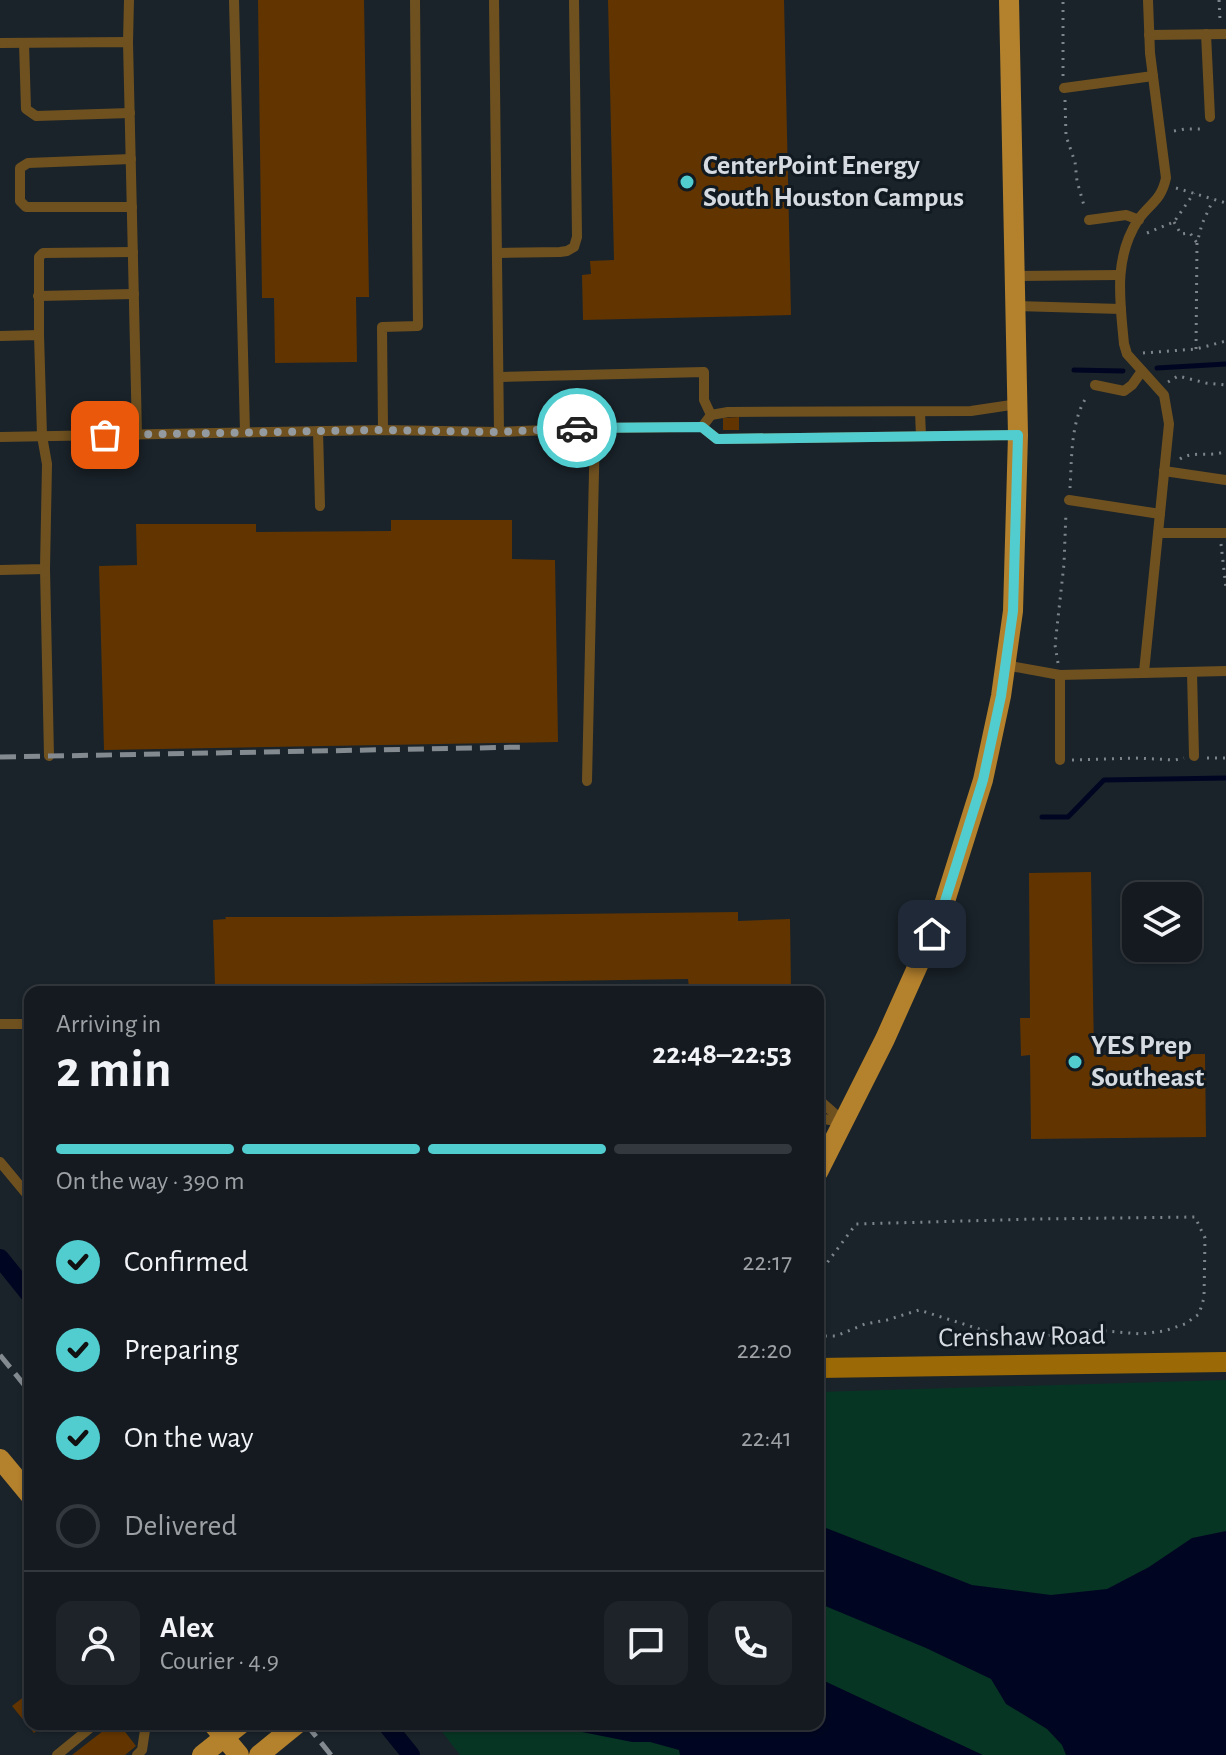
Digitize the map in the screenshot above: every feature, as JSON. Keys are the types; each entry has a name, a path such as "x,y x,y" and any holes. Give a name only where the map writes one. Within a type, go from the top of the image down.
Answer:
{"main road":[{"path":"824,1160 885,1039 941,914 983,780 1001,696 1013,611 1018,435 1009,0"},
{"name":"Crenshaw Road","path":"824,1368 1226,1362"},
{"path":"0,1459 24,1488"},
{"path":"259,1755 290,1730"},
{"path":"202,1755 218,1731 239,1755"}],"lane":[{"path":"129,0 137,435"},
{"path":"234,0 245,432"},
{"path":"383,430 382,327 418,326 415,0"},
{"path":"494,0 499,432"},
{"path":"498,253 560,252 574,247 577,237 574,0"},
{"path":"1144,672 1169,424 1164,395 1127,354 1119,275 1131,236 1139,220 1162,193 1166,178 1153,76 1148,0"},
{"path":"1206,34 1210,117"},
{"path":"1149,35 1225,34"},
{"path":"0,43 128,42"},
{"path":"24,43 26,109 36,116 130,113"},
{"path":"1064,88 1153,76"},
{"path":"131,159 28,163 20,168 20,201 26,207 132,207"},
{"path":"1089,220 1126,215 1139,220"},
{"path":"49,756 45,569 47,464 42,436 39,257 43,253 133,252"},
{"path":"1016,276 1119,275"},
{"path":"38,296 134,294"},
{"path":"1016,306 1121,309"},
{"path":"0,336 39,335"},
{"path":"1095,385 1124,391 1142,371"},
{"path":"499,377 704,372 704,400 711,415"},
{"path":"702,427 711,415 728,412 971,411 1018,404"},
{"path":"920,412 921,436"},
{"path":"0,437 702,427 717,439 1018,435"},
{"path":"587,781 595,428"},
{"path":"318,431 320,506"},
{"path":"1164,471 1226,480"},
{"path":"1069,500 1160,514"},
{"path":"1158,533 1223,533"},
{"path":"0,570 45,569"},
{"path":"1005,665 1060,675 1226,671"},
{"path":"1192,672 1194,756"},
{"path":"1060,675 1060,760"},
{"path":"0,1024 24,1024"},
{"path":"824,1104 844,1122"},
{"path":"824,1119 844,1122"},
{"path":"0,1162 24,1191"},
{"path":"57,1755 88,1730"},
{"path":"137,1755 142,1750 145,1730"}],"path":[{"path":"1063,0 1066,136 1089,220"},
{"path":"1219,0 1219,17 1225,34"},
{"path":"1160,135 1185,129 1210,129"},
{"path":"1164,184 1226,203"},
{"path":"1131,236 1149,233 1174,222 1194,193"},
{"path":"1196,349 1197,243 1213,200"},
{"path":"1174,222 1181,234 1190,233 1197,243"},
{"path":"1127,354 1196,349 1226,341"},
{"path":"1158,389 1178,376 1226,385"},
{"path":"1060,675 1055,645 1076,427 1083,402 1095,385"},
{"path":"1164,471 1185,455 1218,455 1226,451"},
{"path":"1223,533 1226,588"},
{"path":"1060,760 1226,758"},
{"path":"824,1267 856,1224 1195,1217 1205,1238 1204,1298 1199,1314 1185,1324 1164,1331 1141,1334 1094,1330 1035,1337 992,1333 919,1310 865,1324 836,1336 824,1336"}],"green space":[{"path":"1226,1380 1226,1755 460,1755 441,1730 824,1730 824,1392"}],"water":[{"path":"824,1527 972,1585 1051,1595 1107,1589 1149,1567 1192,1538 1226,1531 1226,1755 1066,1755 1062,1745 1047,1729 1006,1704 991,1679 824,1606"},
{"path":"824,1681 983,1755 680,1755 679,1750 650,1742 632,1742 572,1730 824,1730"}],"building":[{"path":"258,0 364,0 369,297 356,297 357,362 275,363 274,298 262,298"},
{"path":"608,0 784,0 791,315 583,320 582,275 591,274 590,261 614,260"},
{"path":"739,417 739,430 723,430 723,418"},
{"path":"391,520 512,520 512,559 555,560 558,742 104,750 99,566 137,565 136,524 256,524 256,532 391,531"},
{"path":"1091,872 1094,1055 1205,1054 1206,1137 1031,1139 1030,1055 1021,1056 1020,1018 1030,1018 1029,873"},
{"path":"738,912 738,921 790,919 791,986 689,986 688,979 215,986 213,920 225,917"},
{"path":"24,1697 24,1721 12,1706"},
{"path":"104,1730 124,1730 136,1746 125,1755 72,1755"}],"waterway":[{"path":"1157,368 1226,364"},
{"path":"1074,370 1123,371"},
{"path":"1042,817 1068,817 1104,780 1226,778"},
{"path":"0,1258 24,1288"},
{"path":"391,1730 411,1755"}],"railway":[{"path":"0,757 527,747"},
{"path":"0,1355 24,1385"},
{"path":"311,1730 331,1755"}],"way so far":[{"path":"105,435 383,430 499,432 577,428"}],"place":[{"name":"CenterPoint Energy South Houston Campus","path":"687,182"},
{"name":"YES Prep Southeast","path":"1075,1062"}],"route":[{"path":"577,428 702,427 717,439 1018,435 1013,611 1001,696 983,780 932,934"}]}
